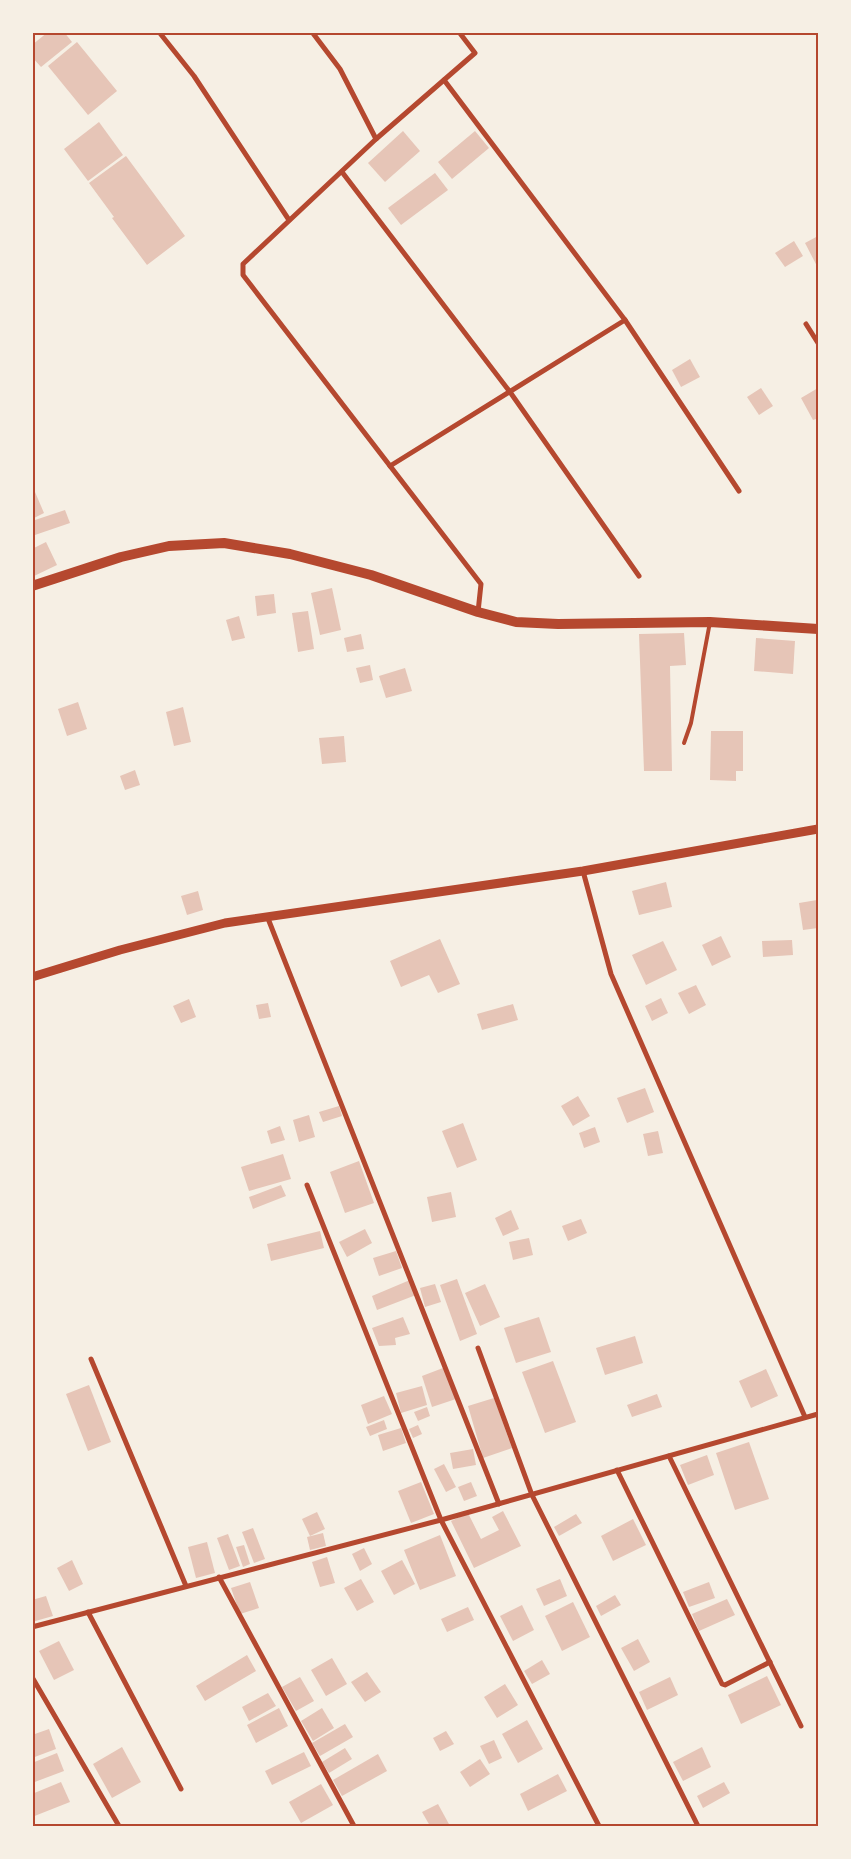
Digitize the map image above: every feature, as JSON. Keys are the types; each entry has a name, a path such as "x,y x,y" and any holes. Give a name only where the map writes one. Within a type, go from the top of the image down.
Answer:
{"main road":[{"path":"32,586 121,556 160,548 224,543 290,554 371,575 478,612 516,622 558,624 710,622 818,629"}],"street":[{"path":"159,32 194,76 289,220"},
{"path":"312,32 340,69 376,139"},
{"path":"459,32 475,53 376,139 243,264 243,275 481,584 478,612"},
{"path":"444,80 625,320 739,491"},
{"path":"342,172 510,392 639,576"},
{"path":"390,466 625,320"},
{"path":"806,324 818,342"},
{"path":"32,977 154,940 225,923 583,871 818,829"},
{"path":"583,871 611,974 805,1418"},
{"path":"267,916 499,1504"},
{"path":"307,1185 441,1520 599,1826"},
{"path":"478,1348 532,1494 698,1826"},
{"path":"91,1359 186,1586"},
{"path":"32,1627 441,1520 818,1414"},
{"path":"669,1456 801,1726"},
{"path":"617,1470 722,1684 770,1662"},
{"path":"219,1577 354,1826"},
{"path":"88,1612 181,1789"},
{"path":"32,1677 119,1826"}],"lane":[{"path":"684,744 691,723 710,622"}],"building":[{"path":"48,32 64,32 72,42 41,67 32,57 32,45"},
{"path":"77,42 117,91 88,115 48,66"},
{"path":"99,122 123,155 88,181 64,149"},
{"path":"403,131 420,151 385,182 368,163"},
{"path":"475,131 489,148 452,179 438,162"},
{"path":"126,156 185,236 147,265 89,183"},
{"path":"435,173 448,190 401,225 388,208"},
{"path":"818,236 818,268 805,243"},
{"path":"794,241 803,256 785,267 775,253"},
{"path":"690,359 700,377 681,387 672,370"},
{"path":"761,388 773,406 759,415 747,397"},
{"path":"818,388 818,424 816,419 813,420 801,398"},
{"path":"35,492 44,513 32,519 32,493"},
{"path":"65,510 70,523 32,536 32,521"},
{"path":"46,542 57,565 32,577 32,549"},
{"path":"332,588 341,630 320,635 311,593"},
{"path":"274,594 276,613 257,616 255,596"},
{"path":"308,611 314,649 298,652 292,613"},
{"path":"239,616 245,638 232,641 226,620"},
{"path":"684,633 686,665 670,666 672,771 644,771 639,634"},
{"path":"361,634 364,649 347,652 344,638"},
{"path":"756,638 795,641 793,674 754,671"},
{"path":"370,665 373,680 360,683 356,668"},
{"path":"405,668 412,691 386,698 379,676"},
{"path":"78,702 87,729 67,736 58,709"},
{"path":"183,707 191,742 174,746 166,712"},
{"path":"711,731 743,731 743,771 736,771 736,781 710,780"},
{"path":"344,736 346,762 322,764 319,738"},
{"path":"135,770 140,785 125,790 120,776"},
{"path":"666,882 672,907 639,915 632,891"},
{"path":"198,891 203,910 187,915 181,896"},
{"path":"817,900 818,928 803,930 799,903"},
{"path":"721,936 731,957 712,966 702,945"},
{"path":"440,939 460,984 438,993 429,975 401,987 390,961"},
{"path":"792,940 793,955 763,957 762,941"},
{"path":"663,941 677,970 646,985 632,955"},
{"path":"696,985 706,1005 689,1014 678,993"},
{"path":"661,998 668,1013 652,1021 645,1006"},
{"path":"189,999 196,1017 181,1023 173,1006"},
{"path":"268,1003 271,1017 259,1019 256,1005"},
{"path":"513,1004 518,1020 482,1030 477,1014"},
{"path":"645,1088 654,1112 627,1123 617,1098"},
{"path":"578,1096 590,1116 573,1126 561,1106"},
{"path":"339,1106 342,1116 323,1122 319,1112"},
{"path":"309,1115 315,1137 299,1142 293,1120"},
{"path":"463,1123 477,1160 457,1168 442,1131"},
{"path":"280,1126 285,1140 271,1144 267,1131"},
{"path":"595,1127 600,1142 584,1148 579,1133"},
{"path":"658,1131 663,1153 648,1156 643,1134"},
{"path":"283,1154 291,1179 249,1191 241,1167"},
{"path":"359,1161 374,1203 345,1213 330,1172"},
{"path":"281,1185 286,1196 253,1209 249,1197"},
{"path":"451,1192 456,1217 432,1222 427,1197"},
{"path":"511,1210 519,1229 503,1236 495,1218"},
{"path":"581,1219 587,1233 568,1241 562,1226"},
{"path":"365,1229 372,1243 347,1257 339,1242"},
{"path":"320,1231 324,1248 271,1261 267,1244"},
{"path":"529,1238 533,1255 513,1260 509,1242"},
{"path":"396,1251 402,1268 379,1276 373,1258"},
{"path":"457,1279 477,1334 460,1341 440,1285"},
{"path":"410,1280 416,1295 377,1310 372,1296"},
{"path":"435,1284 441,1302 425,1307 420,1288"},
{"path":"485,1284 500,1317 480,1326 465,1293"},
{"path":"403,1317 410,1334 395,1338 396,1345 379,1346 372,1328"},
{"path":"539,1317 551,1352 516,1363 504,1328"},
{"path":"635,1336 643,1363 605,1375 596,1348"},
{"path":"553,1361 576,1422 545,1433 522,1372"},
{"path":"443,1368 456,1399 432,1407 422,1376"},
{"path":"766,1369 778,1396 751,1408 739,1381"},
{"path":"89,1385 111,1442 88,1451 66,1394"},
{"path":"422,1386 427,1405 401,1413 396,1393"},
{"path":"657,1394 662,1407 632,1417 627,1405"},
{"path":"384,1396 392,1414 368,1424 361,1405"},
{"path":"494,1398 512,1448 483,1458 468,1406"},
{"path":"427,1407 430,1416 418,1421 414,1412"},
{"path":"384,1420 387,1429 370,1436 366,1427"},
{"path":"418,1425 422,1434 413,1438 409,1429"},
{"path":"401,1428 406,1443 383,1451 378,1435"},
{"path":"749,1442 769,1499 735,1510 716,1453"},
{"path":"473,1449 476,1465 453,1469 450,1453"},
{"path":"707,1455 714,1475 688,1485 680,1465"},
{"path":"444,1464 456,1487 446,1492 434,1469"},
{"path":"421,1482 434,1514 411,1523 398,1491"},
{"path":"471,1482 477,1496 464,1501 458,1487"},
{"path":"503,1511 521,1546 474,1568 451,1521 468,1513 481,1539 499,1530 492,1517"},
{"path":"317,1512 325,1529 310,1536 302,1519"},
{"path":"576,1514 582,1523 559,1536 554,1527"},
{"path":"633,1519 646,1545 613,1561 601,1536"},
{"path":"253,1528 265,1559 254,1563 242,1532"},
{"path":"323,1533 326,1546 310,1550 307,1537"},
{"path":"228,1534 240,1566 229,1570 217,1538"},
{"path":"440,1535 456,1576 420,1590 404,1550"},
{"path":"207,1542 215,1573 196,1578 188,1547"},
{"path":"244,1545 250,1564 243,1567 236,1547"},
{"path":"364,1548 372,1564 360,1571 352,1554"},
{"path":"327,1557 335,1583 320,1587 312,1562"},
{"path":"72,1560 83,1584 69,1591 57,1568"},
{"path":"402,1560 415,1584 394,1595 381,1571"},
{"path":"361,1579 374,1602 357,1611 344,1588"},
{"path":"560,1579 567,1596 544,1606 536,1589"},
{"path":"250,1582 259,1608 240,1614 231,1588"},
{"path":"709,1582 715,1598 689,1607 683,1592"},
{"path":"615,1595 621,1605 601,1616 596,1606"},
{"path":"46,1596 53,1616 32,1622 32,1600"},
{"path":"727,1599 735,1615 699,1631 692,1614"},
{"path":"573,1602 590,1637 562,1651 545,1616"},
{"path":"522,1605 534,1630 513,1641 500,1616"},
{"path":"468,1607 474,1620 447,1632 441,1619"},
{"path":"638,1639 650,1662 634,1671 621,1648"},
{"path":"59,1641 74,1670 54,1680 39,1651"},
{"path":"247,1655 256,1671 205,1701 196,1686"},
{"path":"332,1658 347,1684 326,1696 311,1670"},
{"path":"542,1660 550,1674 532,1684 524,1671"},
{"path":"367,1672 381,1692 365,1702 351,1682"},
{"path":"767,1676 781,1705 741,1724 728,1695"},
{"path":"300,1677 314,1701 296,1711 282,1687"},
{"path":"670,1677 678,1695 647,1710 639,1692"},
{"path":"505,1684 518,1705 497,1718 484,1697"},
{"path":"268,1693 276,1706 249,1721 242,1707"},
{"path":"279,1708 288,1726 256,1743 247,1725"},
{"path":"322,1708 334,1728 313,1741 301,1721"},
{"path":"527,1720 543,1749 518,1763 502,1734"},
{"path":"345,1724 353,1737 320,1756 312,1743"},
{"path":"49,1729 56,1749 32,1758 32,1735"},
{"path":"446,1731 454,1744 440,1751 433,1738"},
{"path":"494,1740 502,1758 489,1764 480,1746"},
{"path":"122,1747 141,1782 112,1798 93,1764"},
{"path":"702,1747 711,1767 683,1781 673,1762"},
{"path":"345,1748 352,1759 329,1773 322,1762"},
{"path":"304,1752 311,1766 272,1785 265,1771"},
{"path":"57,1753 64,1771 32,1783 32,1763"},
{"path":"378,1754 387,1771 342,1796 333,1780"},
{"path":"480,1759 490,1774 470,1787 460,1772"},
{"path":"558,1774 567,1791 528,1811 520,1794"},
{"path":"61,1782 70,1802 32,1817 32,1794"},
{"path":"724,1782 730,1793 703,1808 697,1796"},
{"path":"321,1784 333,1805 301,1823 289,1802"},
{"path":"438,1804 450,1826 430,1826 422,1812"}]}
